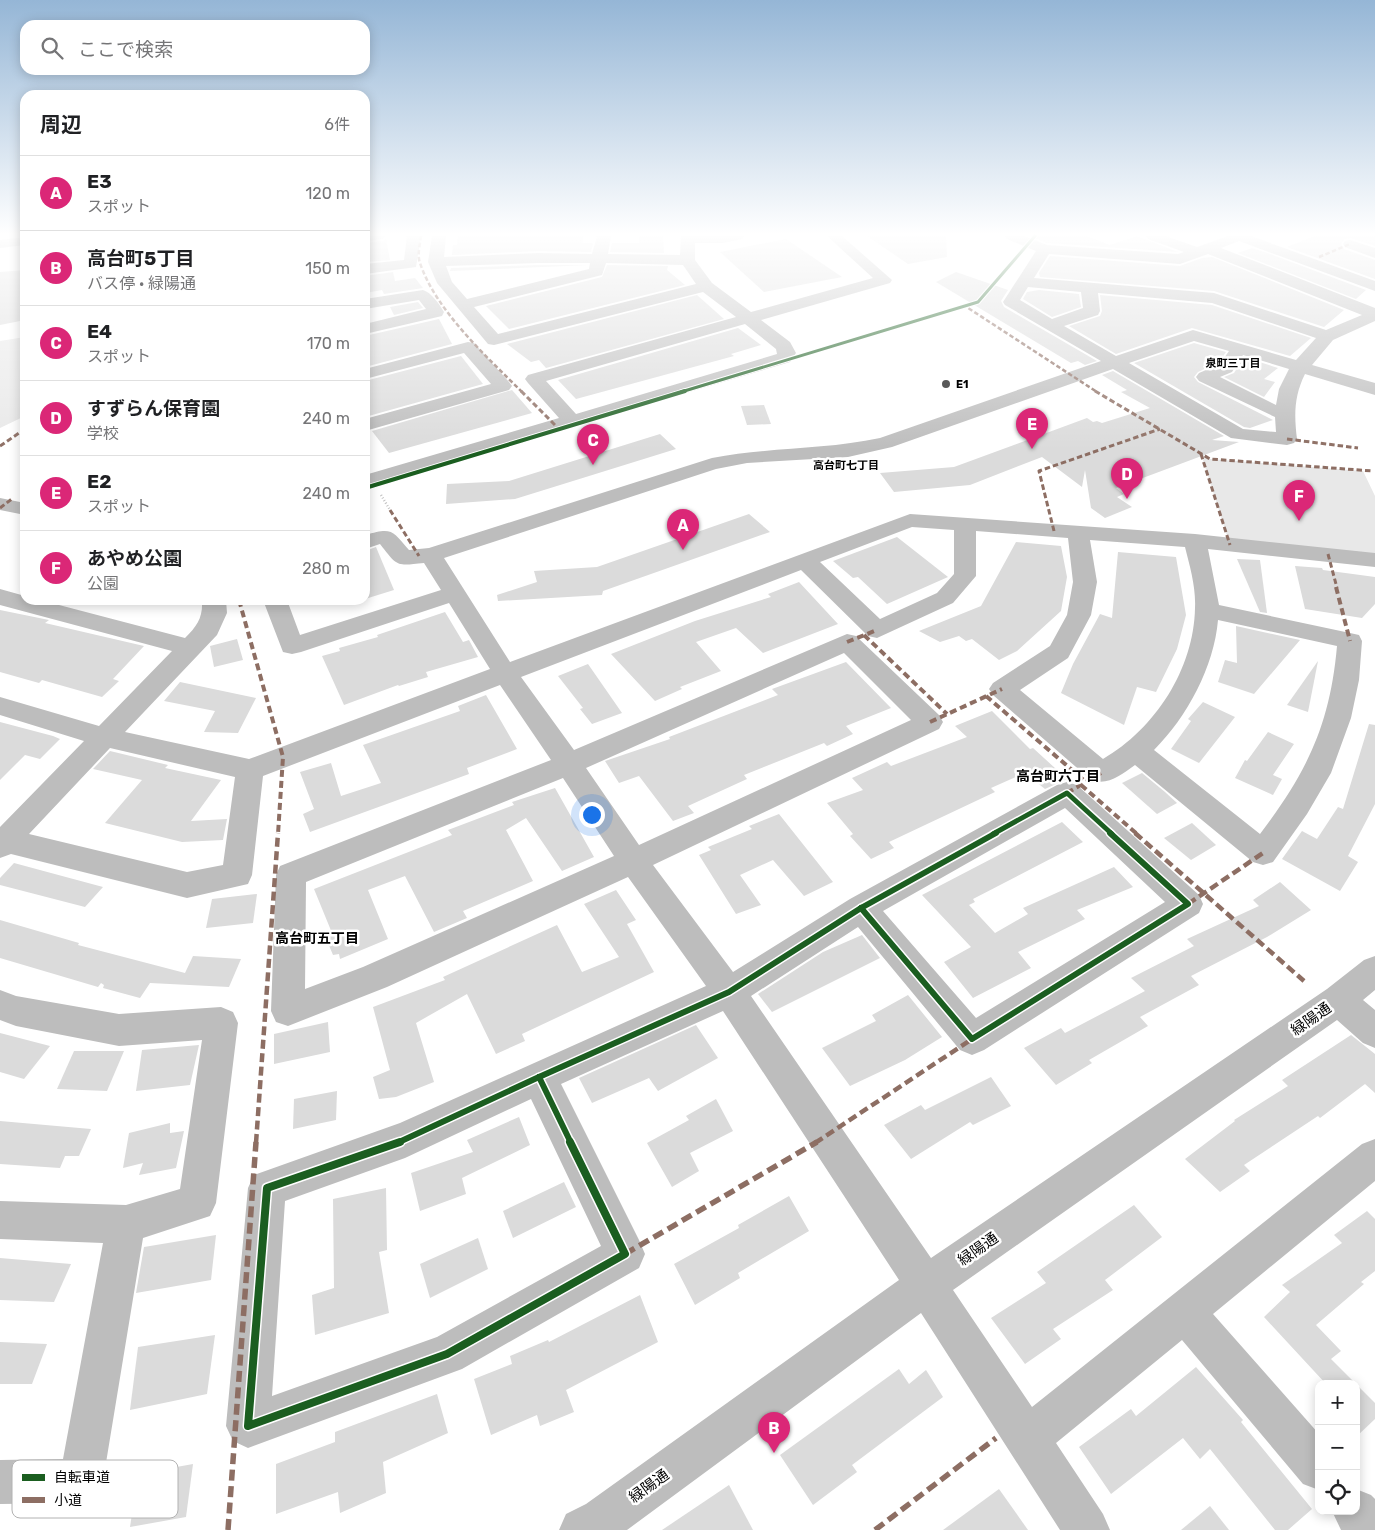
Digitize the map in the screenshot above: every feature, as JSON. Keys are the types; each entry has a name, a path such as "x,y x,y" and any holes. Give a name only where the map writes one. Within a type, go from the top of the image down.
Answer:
{"street":[{"path":"370,328 436,312 432,307"},
{"path":"464,307 494,340 622,307"},
{"path":"370,481 784,358 787,353 784,346 733,307"},
{"path":"572,420 534,379 784,307"},
{"path":"1020,307 1238,434 1287,439 1284,414 1288,389 1299,368 1327,336 1375,314"},
{"path":"1050,325 1092,310 1092,307"},
{"path":"1242,307 1327,336"},
{"path":"1357,307 1375,314"},
{"path":"370,540 385,536 403,558 431,555 712,464 747,457 848,451 885,443 1193,335 1238,350 1375,389"},
{"path":"370,373 468,347 503,386 370,424"},
{"path":"1238,350 1226,368 1206,377 1271,410 1284,414"},
{"path":"0,504 20,508"},
{"path":"0,706 103,737 250,770 506,675 910,520 1195,541 1375,560"},
{"path":"805,561 877,630 945,598 965,576 965,525"},
{"path":"1078,533 1085,582 1079,615 1059,652 1002,689 1101,773 1136,751 1166,717 1198,662 1207,610 1203,567 1195,541"},
{"path":"431,555 506,675 569,764 633,861 728,992 926,1285 1026,1440 1087,1530"},
{"path":"277,605 292,646 456,593"},
{"path":"0,598 20,603"},
{"path":"27,605 190,648"},
{"path":"2,842 208,629 214,613 214,605"},
{"path":"1136,751 1263,853 1308,789 1337,726 1347,680 1350,641 1207,610"},
{"path":"847,642 930,722 633,861 375,978 288,1011 291,875 569,764 847,642"},
{"path":"2,842 187,885 237,875 250,770"},
{"path":"538,1077 625,1254 447,1354 248,1426 267,1188 405,1140 538,1077 728,992 861,908 1067,793 1188,904 972,1039 861,908"},
{"name":"緑陽通","path":"582,1530 602,1520 926,1285 1339,1000 1375,970"},
{"path":"1339,1000 1375,1032"},
{"path":"0,1006 16,1011 119,1030 221,1023 197,1203 126,1224 0,1220"},
{"path":"1026,1440 1375,1157"},
{"path":"85,1460 126,1224"},
{"path":"1184,1311 1315,1463"},
{"path":"1359,1515 1374,1530"}],"shaded area":[{"path":"20,338 20,418 0,428 0,341"},
{"path":"1201,454 1210,459 1363,471 1375,496 1375,560 1230,545"}],"building":[{"path":"0,307 20,307 20,321 0,325"},
{"path":"390,307 423,308 394,315"},
{"path":"487,307 595,307 509,329"},
{"path":"649,307 711,307 724,319 546,368 539,360 531,362 507,344"},
{"path":"978,307 1005,307 1097,361 1085,365 1078,361 1071,363"},
{"path":"1037,307 1080,307 1052,317"},
{"path":"1102,307 1219,307 1311,338 1290,356 1192,328 1116,354 1069,326 1100,316"},
{"path":"1264,307 1338,307 1344,310 1324,327"},
{"path":"439,319 452,344 370,366 370,335"},
{"path":"738,328 761,345 731,354 734,356 576,399 558,380"},
{"path":"1194,343 1226,352 1219,362 1198,372 1194,377 1198,382 1273,420 1250,428 1244,427 1134,363"},
{"path":"461,356 483,384 370,416 370,380"},
{"path":"1244,357 1278,368 1264,379 1275,382 1264,397 1224,377 1234,373"},
{"path":"1113,371 1224,436 1212,440 1239,442 1116,488 1124,494 1117,497 1132,507 1105,518 1091,508 1085,470 1082,487 1042,457 970,485 894,492 880,473 954,467 1087,418 1093,422 1102,423 1150,408 1121,392 1127,390 1102,375"},
{"path":"512,390 532,413 389,453 372,431"},
{"path":"764,405 771,424 747,425 741,406"},
{"path":"660,434 676,449 515,499 446,504 447,484 509,481"},
{"path":"749,514 770,532 603,591 602,595 498,601 497,595 537,582 534,571 597,567"},
{"path":"897,537 948,577 887,604 858,577 853,578 833,561"},
{"path":"1016,542 1061,546 1067,577 1061,611 1017,651 999,660 972,639 966,641 959,636 940,642 919,631 981,606"},
{"path":"376,547 394,590 370,597 370,549"},
{"path":"1118,552 1176,557 1186,615 1177,649 1156,692 1137,687 1124,725 1061,693 1073,664 1100,614 1112,618"},
{"path":"1237,559 1260,560 1267,613 1260,612"},
{"path":"1295,566 1322,568 1323,570 1375,577 1375,604 1362,618 1305,609"},
{"path":"799,582 838,624 763,653 736,628 696,642 721,671 680,687 682,689 655,701 611,654 695,621 771,597 768,594"},
{"path":"0,610 49,620 45,623 144,646 113,679 119,681 102,697 42,680 39,683 0,672"},
{"path":"445,612 463,642 469,640 478,657 426,672 428,677 398,685 344,705 322,656 340,651 339,648 378,637 377,635"},
{"path":"1236,626 1300,640 1254,694 1218,682 1225,660 1237,663"},
{"path":"237,639 243,660 214,667 210,646"},
{"path":"1318,661 1308,712 1287,705"},
{"path":"846,662 891,708 846,726 853,734 827,746 824,743 744,775 747,779 688,806 694,813 673,821 639,776 619,783 605,761 670,739 669,737 778,695 772,689"},
{"path":"588,664 622,713 592,724 580,709 583,708 558,676"},
{"path":"180,682 256,698 238,733 204,732 215,711 164,701"},
{"path":"486,695 517,749 467,768 469,774 310,832 303,814 314,809 300,772 331,763 341,796 381,783 363,745 460,711 458,706"},
{"path":"1203,702 1235,717 1199,763 1171,749 1191,721 1188,719"},
{"path":"992,711 1030,749 1033,748 1067,779 1045,789 1025,773 991,788 995,792 889,842 894,848 871,859 850,836 853,834 827,803 863,790 852,778 887,762 891,766 967,737 955,726"},
{"path":"0,722 60,739 40,759 25,755 0,780"},
{"path":"1369,724 1375,725 1375,804 1348,856 1358,862 1340,891 1282,859 1302,831 1317,839 1338,807 1343,809"},
{"path":"1268,732 1294,744 1273,775 1282,779 1273,795 1235,778 1245,760 1247,761"},
{"path":"110,751 168,765 165,768 221,780 191,821 227,819 223,840 182,842 105,823 142,780 93,769"},
{"path":"1142,773 1177,803 1157,814 1122,783"},
{"path":"555,788 594,857 562,871 526,818 506,830 533,881 463,911 467,918 434,932 405,876 368,890 388,939 340,959 339,954 333,955 325,936 332,933 314,889 452,835 448,830 514,805 512,802"},
{"path":"779,814 833,882 804,896 773,860 740,875 761,905 736,914 699,855 711,850 708,847 752,829 749,826"},
{"path":"1062,822 1083,842 973,899 975,902 969,905 995,933 1028,914 1023,908 1114,867 1133,887 1077,910 1085,919 1018,952 1031,968 973,998 944,962 971,947 922,895"},
{"path":"1192,823 1216,845 1191,860 1164,838"},
{"path":"14,863 103,887 85,907 0,885 0,878"},
{"path":"1280,882 1311,910 1267,937 1191,976 1199,985 1140,1017 1148,1026 1089,1060 1092,1063 1056,1085 1024,1048 1061,1028 1065,1033 1145,991 1131,978 1194,946 1187,939 1259,906 1253,900"},
{"path":"616,890 636,920 627,924 654,972 522,1034 525,1041 496,1054 467,994 416,1023 434,1082 396,1097 379,1099 373,1077 390,1070 373,1007 445,980 443,977 557,925 582,972 619,957 584,904"},
{"path":"257,894 253,923 206,928 212,899"},
{"path":"0,920 79,943 78,945 185,973 193,956 241,959 229,987 150,983 140,998 103,988 104,985 101,983 98,987 0,958"},
{"path":"862,935 880,958 772,1012 758,994 823,952"},
{"path":"908,995 942,1037 905,1060 850,1086 822,1048 876,1021 872,1015"},
{"path":"328,1022 330,1052 274,1064 274,1034"},
{"path":"696,1025 718,1058 658,1091 649,1078 592,1103 579,1078"},
{"path":"0,1033 50,1046 24,1079 0,1072"},
{"path":"1351,1035 1375,1054 1375,1093 1365,1084 1320,1118 1318,1116 1244,1165 1250,1171 1220,1192 1185,1159 1234,1120 1288,1086 1282,1080"},
{"path":"199,1045 190,1085 136,1091 142,1050"},
{"path":"74,1051 124,1051 107,1091 57,1089"},
{"path":"991,1077 1011,1106 973,1125 970,1122 911,1159 884,1125 921,1105 925,1110"},
{"path":"337,1091 336,1120 293,1129 294,1099"},
{"path":"716,1099 733,1131 690,1153 699,1171 672,1187 647,1143 689,1120 686,1116"},
{"path":"519,1117 530,1145 462,1178 466,1194 420,1211 411,1173 473,1152 467,1140"},
{"path":"0,1121 91,1129 79,1156 65,1156 60,1168 0,1164"},
{"path":"170,1123 170,1133 184,1131 176,1168 139,1175 143,1163 123,1168 129,1133"},
{"path":"564,1182 576,1207 513,1238 503,1211"},
{"path":"386,1188 387,1250 379,1252 389,1313 315,1335 312,1295 334,1288 333,1199"},
{"path":"789,1196 809,1231 738,1273 740,1278 695,1305 674,1264 739,1228 738,1225"},
{"path":"1134,1205 1162,1237 1105,1280 1113,1290 1053,1329 1061,1339 1025,1364 991,1318 1046,1283 1037,1272"},
{"path":"1367,1211 1375,1219 1375,1271 1361,1282 1364,1284 1316,1325 1341,1351 1331,1359 1352,1380 1322,1380 1264,1317 1290,1292 1282,1285 1342,1243 1334,1235"},
{"path":"216,1235 211,1280 136,1293 144,1247"},
{"path":"478,1238 488,1269 430,1298 420,1264"},
{"path":"0,1258 71,1264 54,1302 0,1300"},
{"path":"640,1295 658,1342 566,1390 574,1412 540,1426 537,1415 491,1435 474,1379 512,1364 510,1356 548,1340 549,1342"},
{"path":"215,1335 207,1394 130,1410 138,1347"},
{"path":"0,1342 47,1344 32,1384 0,1384"},
{"path":"1196,1367 1243,1420 1241,1422 1312,1509 1288,1530 1275,1530 1210,1449 1200,1459 1183,1438 1111,1494 1079,1447 1131,1409 1136,1416"},
{"path":"899,1369 909,1384 926,1370 943,1397 852,1465 857,1472 813,1505 780,1455"},
{"path":"1360,1388 1375,1403 1375,1419 1360,1433"},
{"path":"437,1394 448,1433 383,1462 386,1493 340,1513 338,1492 276,1514 276,1464 335,1442 335,1432"},
{"path":"193,1464 186,1517 130,1527 131,1518 178,1518 178,1467"},
{"path":"729,1485 753,1530 662,1530"},
{"path":"999,1489 1028,1530 943,1530"},
{"path":"1210,1506 1229,1530 1181,1530"}],"marked path":[{"path":"446,307 470,340 555,425"},
{"path":"967,307 1071,377 1210,459 1373,471"},
{"path":"1054,531 1039,471 1160,429"},
{"path":"0,446 20,432"},
{"path":"1287,439 1358,448"},
{"path":"1201,454 1230,545"},
{"path":"0,508 13,498"},
{"path":"390,510 419,556"},
{"path":"1328,554 1350,641"},
{"path":"228,1530 283,757 240,605"},
{"path":"847,642 877,630"},
{"path":"864,635 947,714"},
{"path":"930,722 1002,689"},
{"path":"986,696 1086,782"},
{"path":"1067,793 1101,773"},
{"path":"1081,785 1304,981"},
{"path":"1188,904 1263,853"},
{"path":"625,1254 825,1137 972,1039"},
{"path":"875,1530 996,1438"}],"cycle path":[{"path":"370,486 960,307"},
{"path":"539,1077 625,1254 447,1354 248,1426 267,1188 405,1140 539,1077 729,992 861,908 1067,793 1188,904 972,1039 861,908"}],"place":[{"name":"E1","path":"946,384"},
{"name":"E2","path":"1032,449"},
{"name":"E4","path":"593,465"},
{"name":"すずらん保育園","path":"1127,499"},
{"name":"あやめ公園","path":"1299,521"},
{"name":"E3","path":"683,550"},
{"name":"高台町5丁目","path":"774,1453"}],"district":[{"name":"泉町三丁目","path":"1233,363"},
{"name":"高台町七丁目","path":"846,465"},
{"name":"高台町六丁目","path":"1058,776"},
{"name":"高台町五丁目","path":"317,938"}]}
